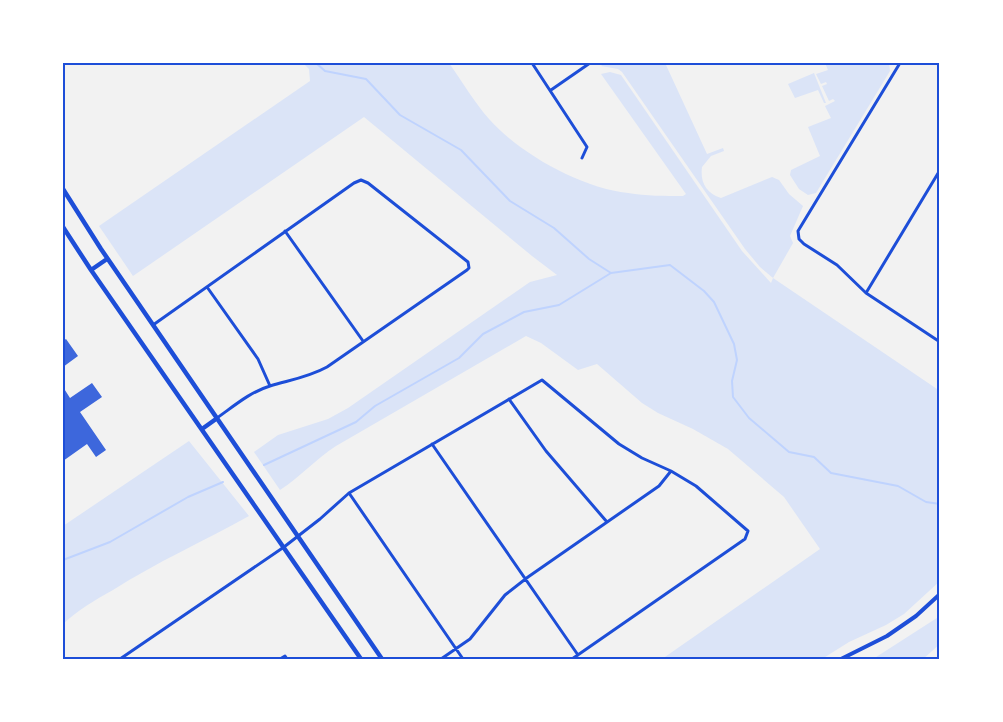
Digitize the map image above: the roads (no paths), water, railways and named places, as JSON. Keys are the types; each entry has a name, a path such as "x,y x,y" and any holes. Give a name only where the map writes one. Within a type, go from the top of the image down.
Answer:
{"main road":[{"path":"63,189 216,419 382,659"},
{"path":"63,227 90,270 361,659"},
{"path":"90,270 108,259"},
{"path":"201,429 216,419"}],"street":[{"path":"532,63 587,147 582,158"},
{"path":"551,90 590,63"},
{"path":"900,63 798,231 804,244 837,265 866,293 940,342"},
{"path":"866,293 940,170"},
{"path":"153,325 361,180 386,196 466,259 469,265 467,270 327,367 314,374 252,393 216,419"},
{"path":"285,231 363,341"},
{"path":"207,287 258,359 270,386"},
{"path":"120,659 298,537 349,493 542,380 619,444 696,486 748,531 745,539 572,659"},
{"path":"509,399 546,451 607,522"},
{"path":"432,444 578,655"},
{"path":"441,659 470,639 505,595 659,486 671,471"},
{"path":"349,493 463,659"},
{"path":"841,659 887,636 916,616 940,594"},
{"path":"280,659 286,657"}],"waterway":[{"path":"316,63 325,71 366,79 400,115 461,150 510,201 554,228 589,259 611,273"},
{"path":"264,465 356,422 375,406 459,358 483,334 524,312 559,305 611,273 670,265 704,291 714,302 734,344 737,360 732,381 733,397 749,418 789,452 814,457 831,473 898,486 926,502 940,504"},
{"path":"63,560 110,542 188,497 223,482"}]}
